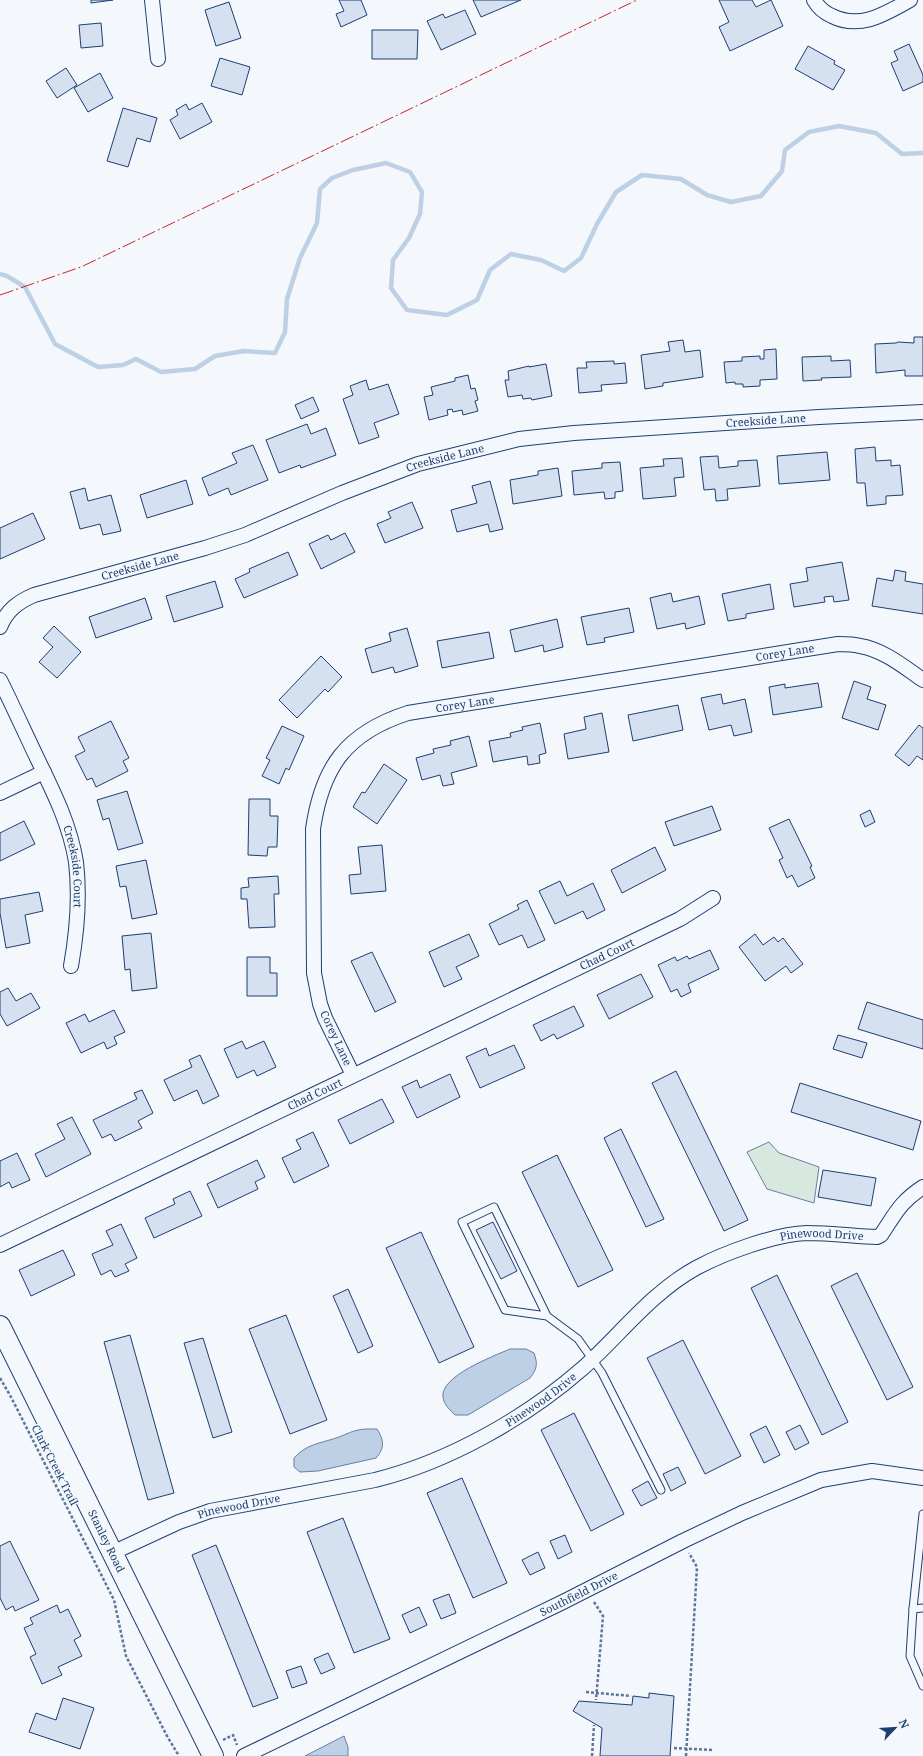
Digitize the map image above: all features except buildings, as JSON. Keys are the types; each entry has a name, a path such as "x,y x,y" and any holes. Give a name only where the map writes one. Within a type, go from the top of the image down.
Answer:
{"street":[{"path":"152,0 158,58"},
{"path":"814,0 817,5 828,14 841,21 856,22 870,20 883,15 910,0"},
{"name":"Creekside Lane","path":"0,627 4,618 12,608 22,600 34,594 238,537 270,526 342,493 418,464 519,439 574,432 923,412"},
{"name":"Corey Lane","path":"353,1075 325,1018 320,1004 314,973 313,829 316,806 329,772 342,753 351,744 369,731 388,720 408,713 838,644 861,646 876,651 891,658 923,680"},
{"path":"0,680 44,772 0,793"},
{"name":"Creekside Court","path":"44,772 61,807 76,862 78,892 76,942 71,966"},
{"name":"Chad Court","path":"0,1245 680,918 713,898"},
{"name":"Pinewood Drive","path":"112,1553 179,1522 210,1511 401,1474 450,1453 506,1424 535,1406 592,1359 654,1298 696,1268 737,1250 778,1238 806,1233 877,1237 881,1235 897,1210 907,1198 923,1186"},
{"name":"Stanley Road","path":"0,1326 213,1756"},
{"name":"Southfield Drive","path":"244,1756 588,1589 742,1512 821,1480 872,1471 923,1478"}],"lane":[{"path":"546,1316 494,1207 462,1222 505,1310 546,1316 578,1339 602,1373 661,1490"},
{"path":"923,1514 913,1609 910,1656 923,1686"},
{"path":"913,1609 923,1608"}],"path":[{"name":"Clark Creek Trail","path":"0,1378 12,1397 114,1600 126,1656 167,1736 179,1756"},
{"path":"683,1541 697,1567 686,1756"},
{"path":"588,1589 603,1616 596,1700"},
{"path":"586,1692 631,1696"},
{"path":"592,1756 594,1725"},
{"path":"674,1748 712,1750"}],"shaded area":[{"path":"769,1142 779,1153 819,1167 814,1203 767,1189 747,1152"}],"water":[{"path":"510,1349 526,1349 534,1353 536,1366 530,1378 468,1415 455,1415 446,1405 443,1397 444,1389 459,1374"},
{"path":"377,1429 381,1437 382,1447 376,1458 318,1471 300,1472 294,1467 294,1458 308,1447 354,1431"},
{"path":"344,1736 348,1747 348,1756 305,1756"}],"waterway":[{"path":"0,274 7,276 25,287 55,344 98,367 123,365 136,359 161,372 195,369 215,356 244,351 275,353 285,332 287,299 300,258 317,223 320,189 332,178 353,170 386,163 410,172 422,192 420,214 409,238 393,260 391,288 407,310 447,315 477,300 490,270 511,254 541,260 564,271 581,258 597,224 616,192 642,175 681,179 707,195 731,202 761,196 782,171 785,150 809,132 839,126 876,133 902,154 923,153"}],"power":[{"path":"0,295 81,267 637,0"}]}
